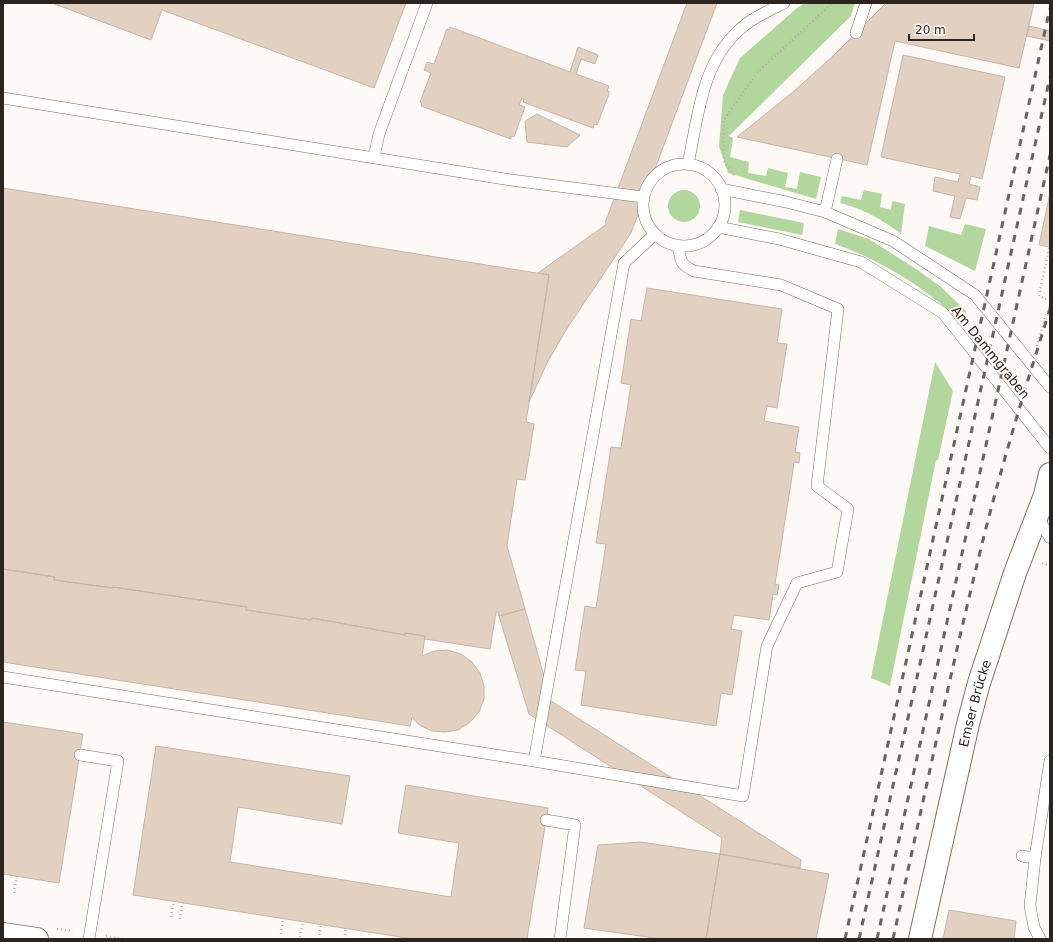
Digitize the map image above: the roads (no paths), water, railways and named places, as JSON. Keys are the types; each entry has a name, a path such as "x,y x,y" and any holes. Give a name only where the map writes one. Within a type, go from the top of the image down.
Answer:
{"street":[{"name":"Emser Brücke","path":"920,939 978,683 1015,573 1037,516 1050,474"},
{"path":"3,934 44,933"}],"lane":[{"path":"374,157 379,134 427,3"},
{"path":"688,164 703,89 710,70 722,50 737,32 752,21 784,3"},
{"path":"856,33 866,3"},
{"path":"3,98 511,180 643,197"},
{"path":"825,212 837,159"},
{"path":"688,164 698,167 708,172 716,180 721,189 724,201 723,214 718,226 711,236 701,242 690,245 678,245 666,241 655,234 647,223 643,210 643,197 654,176 664,169 676,165 688,164"},
{"name":"Am Dammgraben","path":"721,189 786,202 825,212 893,241 975,295 1050,387"},
{"name":"Am Dammgraben","path":"718,226 779,239 861,262 943,313 1050,448"},
{"path":"534,761 624,263 655,234"},
{"path":"3,677 534,761 743,796 767,646 797,583 837,572 848,510 817,486 838,310 781,285 694,271 685,267 681,261 678,245"},
{"path":"1037,516 1050,538"},
{"path":"80,755 118,762 89,936"},
{"path":"1040,939 1034,926 1030,906 1035,858 1050,761"},
{"path":"546,820 575,825 560,939"},
{"path":"1022,856 1035,858"}],"railway":[{"path":"845,939 1050,8"},
{"path":"859,939 1050,77"},
{"path":"877,939 1050,155"},
{"path":"893,939 973,579 1016,418 1050,309"}]}
